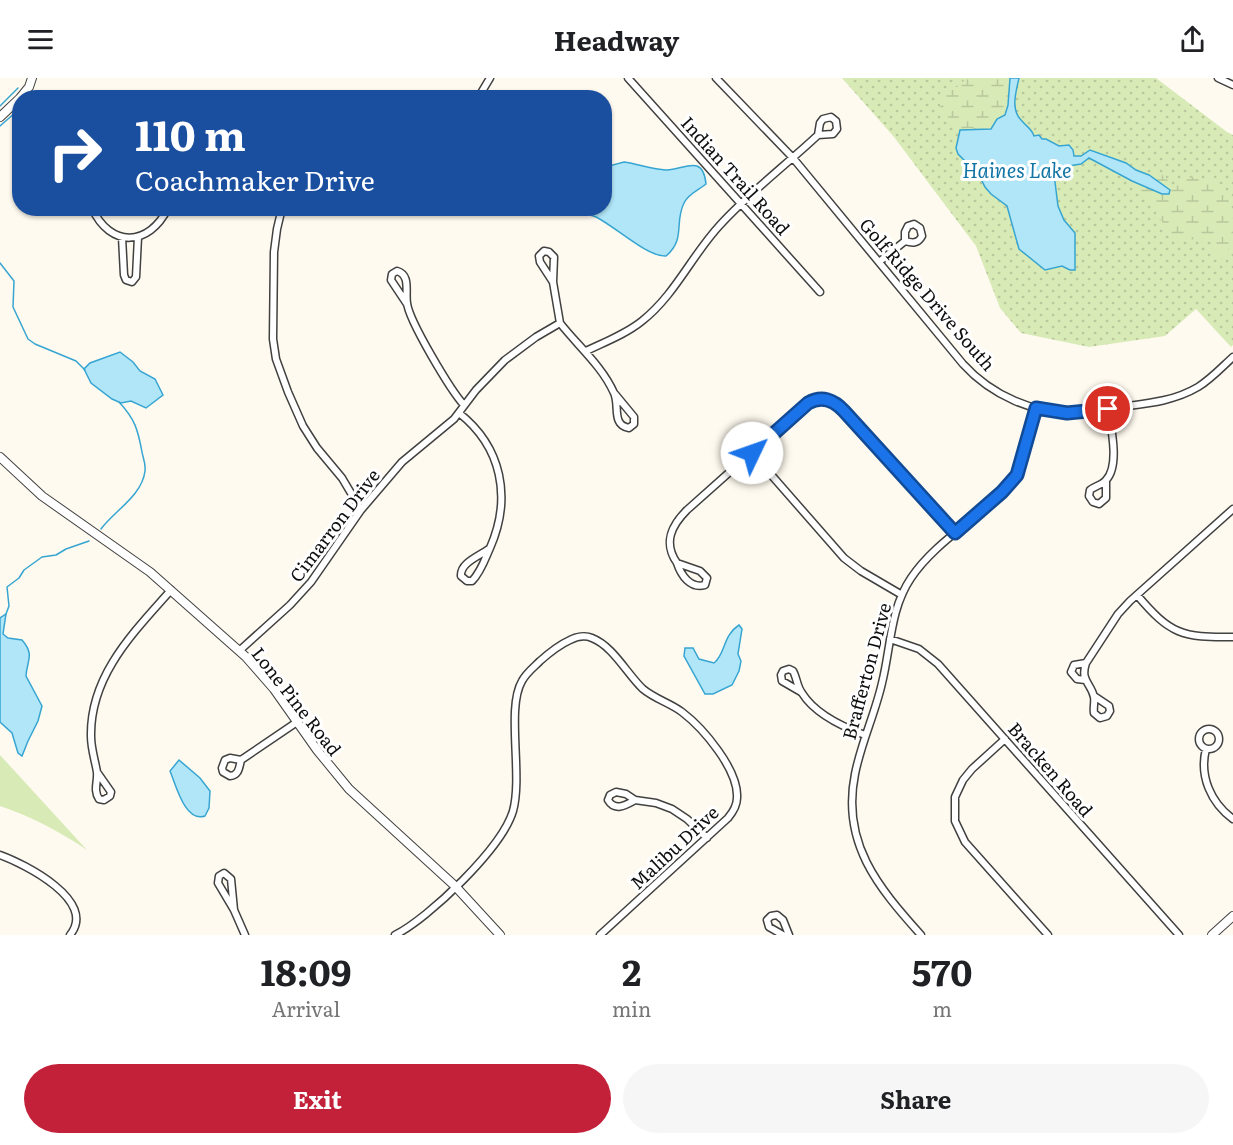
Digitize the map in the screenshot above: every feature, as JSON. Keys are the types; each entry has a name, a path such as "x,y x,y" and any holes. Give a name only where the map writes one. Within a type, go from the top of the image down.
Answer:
{"street":[{"name":"Indian Trail Road","path":"628,78 820,292"},
{"name":"Golf Ridge Drive South","path":"716,78 793,158 974,376 999,393 1036,408 1067,413 1162,401 1177,397 1207,381 1233,357"},
{"path":"1218,78 1233,85"},
{"path":"0,117 12,106"},
{"path":"586,351 625,332 649,315 671,290 711,235 741,204 818,135"},
{"path":"97,216 105,229 122,237 138,237 155,227 163,216"},
{"path":"280,216 274,252 273,339 276,359 303,426 317,448 342,478 361,510"},
{"path":"122,237 124,275 126,280 132,282 136,278 138,237"},
{"path":"879,262 905,241"},
{"path":"407,304 406,278 400,272 394,272 391,279 407,304 423,340 446,380 464,405"},
{"path":"553,282 560,323 586,351 615,394 634,417 634,424 629,428 624,427 619,421 615,394"},
{"name":"Cimarron Drive","path":"239,651 290,605 311,582 361,510 409,454 448,424 505,360 560,323"},
{"path":"677,563 703,573 707,578 706,583 702,586 692,585 683,575 672,555 669,541 675,523 808,403 818,399 829,399 844,411 955,533"},
{"name":"Brafferton Drive","path":"921,935 875,880 862,854 852,808 853,783 881,686 894,618 902,595 921,566 1002,492 1017,475 1036,408"},
{"path":"1106,482 1112,470 1114,452 1108,409"},
{"path":"459,413 481,434 490,449 498,470 502,497 498,528 489,549 475,578 469,581 464,579 460,573 463,568 489,549"},
{"path":"752,453 844,558 861,571 902,595"},
{"name":"Lone Pine Road","path":"0,457 42,496 138,563 239,651 266,678 329,766 349,789 455,886 500,935"},
{"path":"1094,696 1085,680 1086,663 1123,608 1233,509"},
{"path":"97,772 91,749 91,725 96,698 113,661 171,590"},
{"path":"1137,595 1162,622 1173,630 1190,636 1233,637"},
{"name":"Malibu Drive","path":"455,886 493,847 508,825 513,811 517,777 516,699 521,682 556,647 578,637 593,638 603,645 645,690 677,708 694,722 719,753 734,782 737,801 731,814 707,838 600,935"},
{"name":"Bracken Road","path":"891,639 910,644 929,656 1179,935"},
{"path":"1085,680 1077,680 1071,672 1074,665 1086,663"},
{"path":"801,692 833,720 865,735"},
{"path":"241,760 297,722"},
{"path":"1005,739 963,780 955,797 955,821 965,842 1048,935"},
{"path":"1206,749 1203,762 1206,783 1218,804 1233,819"},
{"path":"635,800 656,803 672,809 687,819 707,838"},
{"path":"0,855 32,870 67,898 77,918 70,935"},
{"path":"234,910 231,879 224,873 219,876 218,883 245,935"},
{"path":"395,935 422,917 455,886"},
{"path":"783,935 769,927 767,920 771,916 780,917 789,935"},
{"path":"1212,935 1233,916"}],"green space":[{"path":"842,78 1156,78 1233,135 1233,345 1231,347 1196,309 1165,336 1089,347 1021,333 1000,308 976,246 894,137"},
{"path":"966,78 1010,78 1007,109 991,129 969,128 959,131 940,107 941,94 959,86"},
{"path":"1158,171 1177,186 1189,178 1198,176 1204,181 1214,177 1227,193 1227,206 1233,219 1233,245 1222,259 1218,260 1212,240 1203,238 1176,241 1132,181 1162,194 1170,190 1149,175"},
{"path":"0,755 87,850 45,825 0,806"}],"water":[{"name":"Haines Lake","path":"1010,78 1019,78 1015,101 1016,112 1034,136 1039,135 1042,139 1059,146 1069,145 1074,156 1081,156 1090,150 1126,163 1149,175 1170,190 1169,194 1162,194 1089,158 1081,164 1056,168 1054,174 1058,206 1064,220 1075,233 1075,270 1062,266 1045,270 1019,249 1007,206 991,194 979,175 958,154 956,148 960,130 991,129 997,119 1005,115"},
{"path":"624,162 666,170 691,165 701,168 706,184 684,203 676,243 666,256 650,252 593,216 612,216 612,165"},
{"path":"120,352 140,371 155,379 163,395 146,408 131,401 121,403 112,399 91,383 84,369 90,363"},
{"path":"6,614 3,634 8,638 22,640 26,645 29,658 26,676 42,706 38,721 22,756 18,753 12,733 0,722 0,618"},
{"path":"739,625 742,629 738,654 741,661 739,671 732,685 713,694 705,694 684,656 685,648 693,648 699,659 714,663 721,655 730,634"},
{"path":"179,760 200,778 210,791 209,808 205,816 198,817 192,814 178,793 170,771"}],"waterway":[{"path":"0,106 12,94"},
{"path":"0,126 12,116"},
{"path":"0,263 14,281 13,307 28,339 76,361 85,370"},
{"path":"101,529 133,496 143,480 145,471 135,425 119,402"},
{"path":"6,614 9,606 7,587 19,578 24,570 42,557 56,555 89,541"}],"route":[{"path":"752,453 808,403 818,399 829,399 840,406 955,533 1002,492 1017,475 1036,408 1067,413 1108,409"}]}
